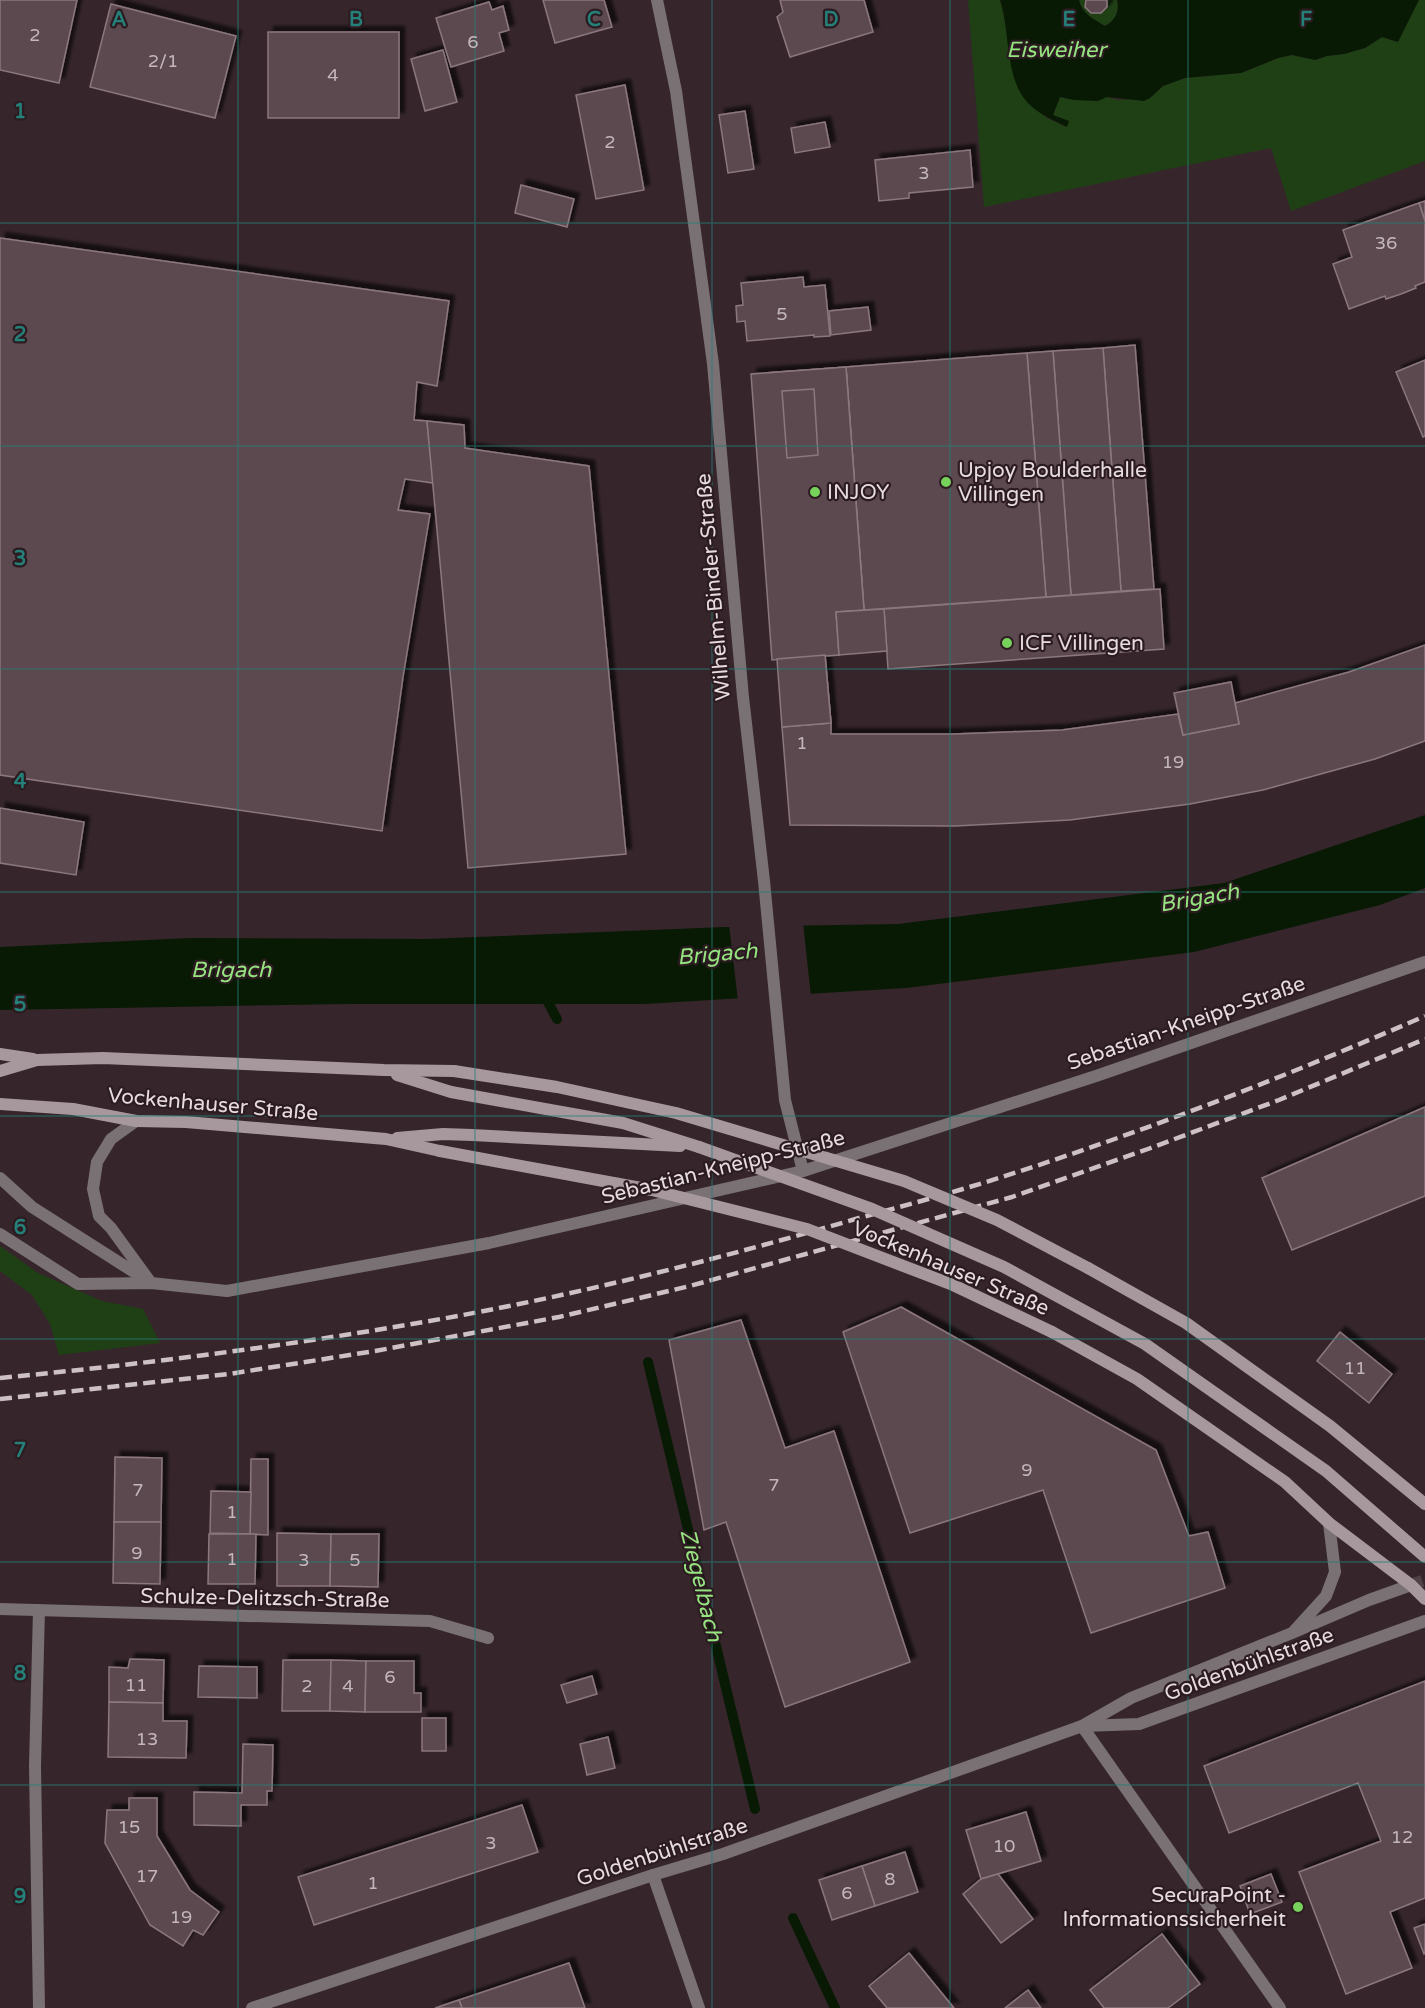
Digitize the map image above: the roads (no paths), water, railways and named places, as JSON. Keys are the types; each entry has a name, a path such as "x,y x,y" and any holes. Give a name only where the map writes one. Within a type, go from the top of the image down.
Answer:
{"main road":[{"path":"0,1054 37,1060"},
{"name":"Vockenhauser Straße","path":"0,1071 37,1060 103,1058 454,1071 557,1087 676,1113 904,1181 998,1220 1186,1323 1330,1426 1425,1504"},
{"name":"Vockenhauser Straße","path":"384,1070 451,1092 623,1123 699,1147 872,1209 993,1263 1145,1344 1326,1471 1425,1557"},
{"name":"Vockenhauser Straße","path":"0,1104 73,1109 136,1121 186,1122 386,1139 652,1190 807,1228 952,1285 1052,1332 1137,1379 1285,1482 1329,1523 1411,1585 1425,1599"},
{"name":"Vockenhauser Straße","path":"386,1139 443,1134 699,1147"}],"street":[{"name":"Wilhelm-Binder-Straße","path":"657,0 676,92 713,364 742,686 785,1100 803,1171"},
{"name":"Sebastian-Kneipp-Straße","path":"0,1234 78,1284 152,1283 227,1291 489,1243 803,1171 1096,1076 1425,962"},
{"path":"136,1121 111,1139 97,1162 93,1189 99,1216 111,1228 152,1283"},
{"name":"Sebastian-Kneipp-Straße","path":"0,1178 32,1207 152,1283"},
{"path":"1292,1633 1326,1596 1335,1572 1329,1523"},
{"name":"Goldenbühlstraße","path":"252,2008 723,1854 1082,1726 1131,1698 1369,1600 1411,1585"},
{"name":"Schulze-Delitzsch-Straße","path":"0,1609 430,1621 488,1638"},
{"path":"39,1610 35,1766 39,2008"},
{"name":"Goldenbühlstraße","path":"1082,1726 1139,1724 1425,1621"},
{"path":"1082,1726 1280,2008"},
{"path":"653,1875 699,2008"}],"water":[{"name":"Eisweiher","path":"1000,0 1079,0 1086,13 1105,26 1116,15 1117,0 1419,0 1398,42 1382,37 1365,48 1344,54 1315,60 1292,55 1278,58 1241,73 1185,78 1163,86 1144,101 1107,97 1098,101 1074,100 1060,97 1053,115 1069,121 1067,127 1036,110 1020,92 1011,67"},
{"name":"Brigach","path":"1425,815 1425,888 1380,905 1194,952 906,988 645,1004 348,1004 0,1010 0,947 190,938 426,939 725,927 898,924 1224,883"}],"waterway":[{"name":"Ziegelbach","path":"543,993 557,1019"},
{"name":"Ziegelbach","path":"648,1362 755,1809"},
{"name":"Ziegelbach","path":"793,1918 835,2008"}],"tunnel":[{"path":"1411,1585 1425,1580"}],"railway":[{"path":"0,1378 174,1359 348,1335 563,1295 761,1246 984,1183 1109,1141 1216,1102 1425,1016"},
{"path":"0,1399 229,1374 375,1351 559,1317 690,1286 1012,1197 1279,1100 1425,1039"}],"place":[{"name":"Upjoy Boulderhalle Villingen","path":"946,482"},
{"name":"INJOY","path":"815,492"},
{"name":"ICF Villingen","path":"1007,643"},
{"name":"SecuraPoint - Informationssicherheit","path":"1298,1907"}]}
